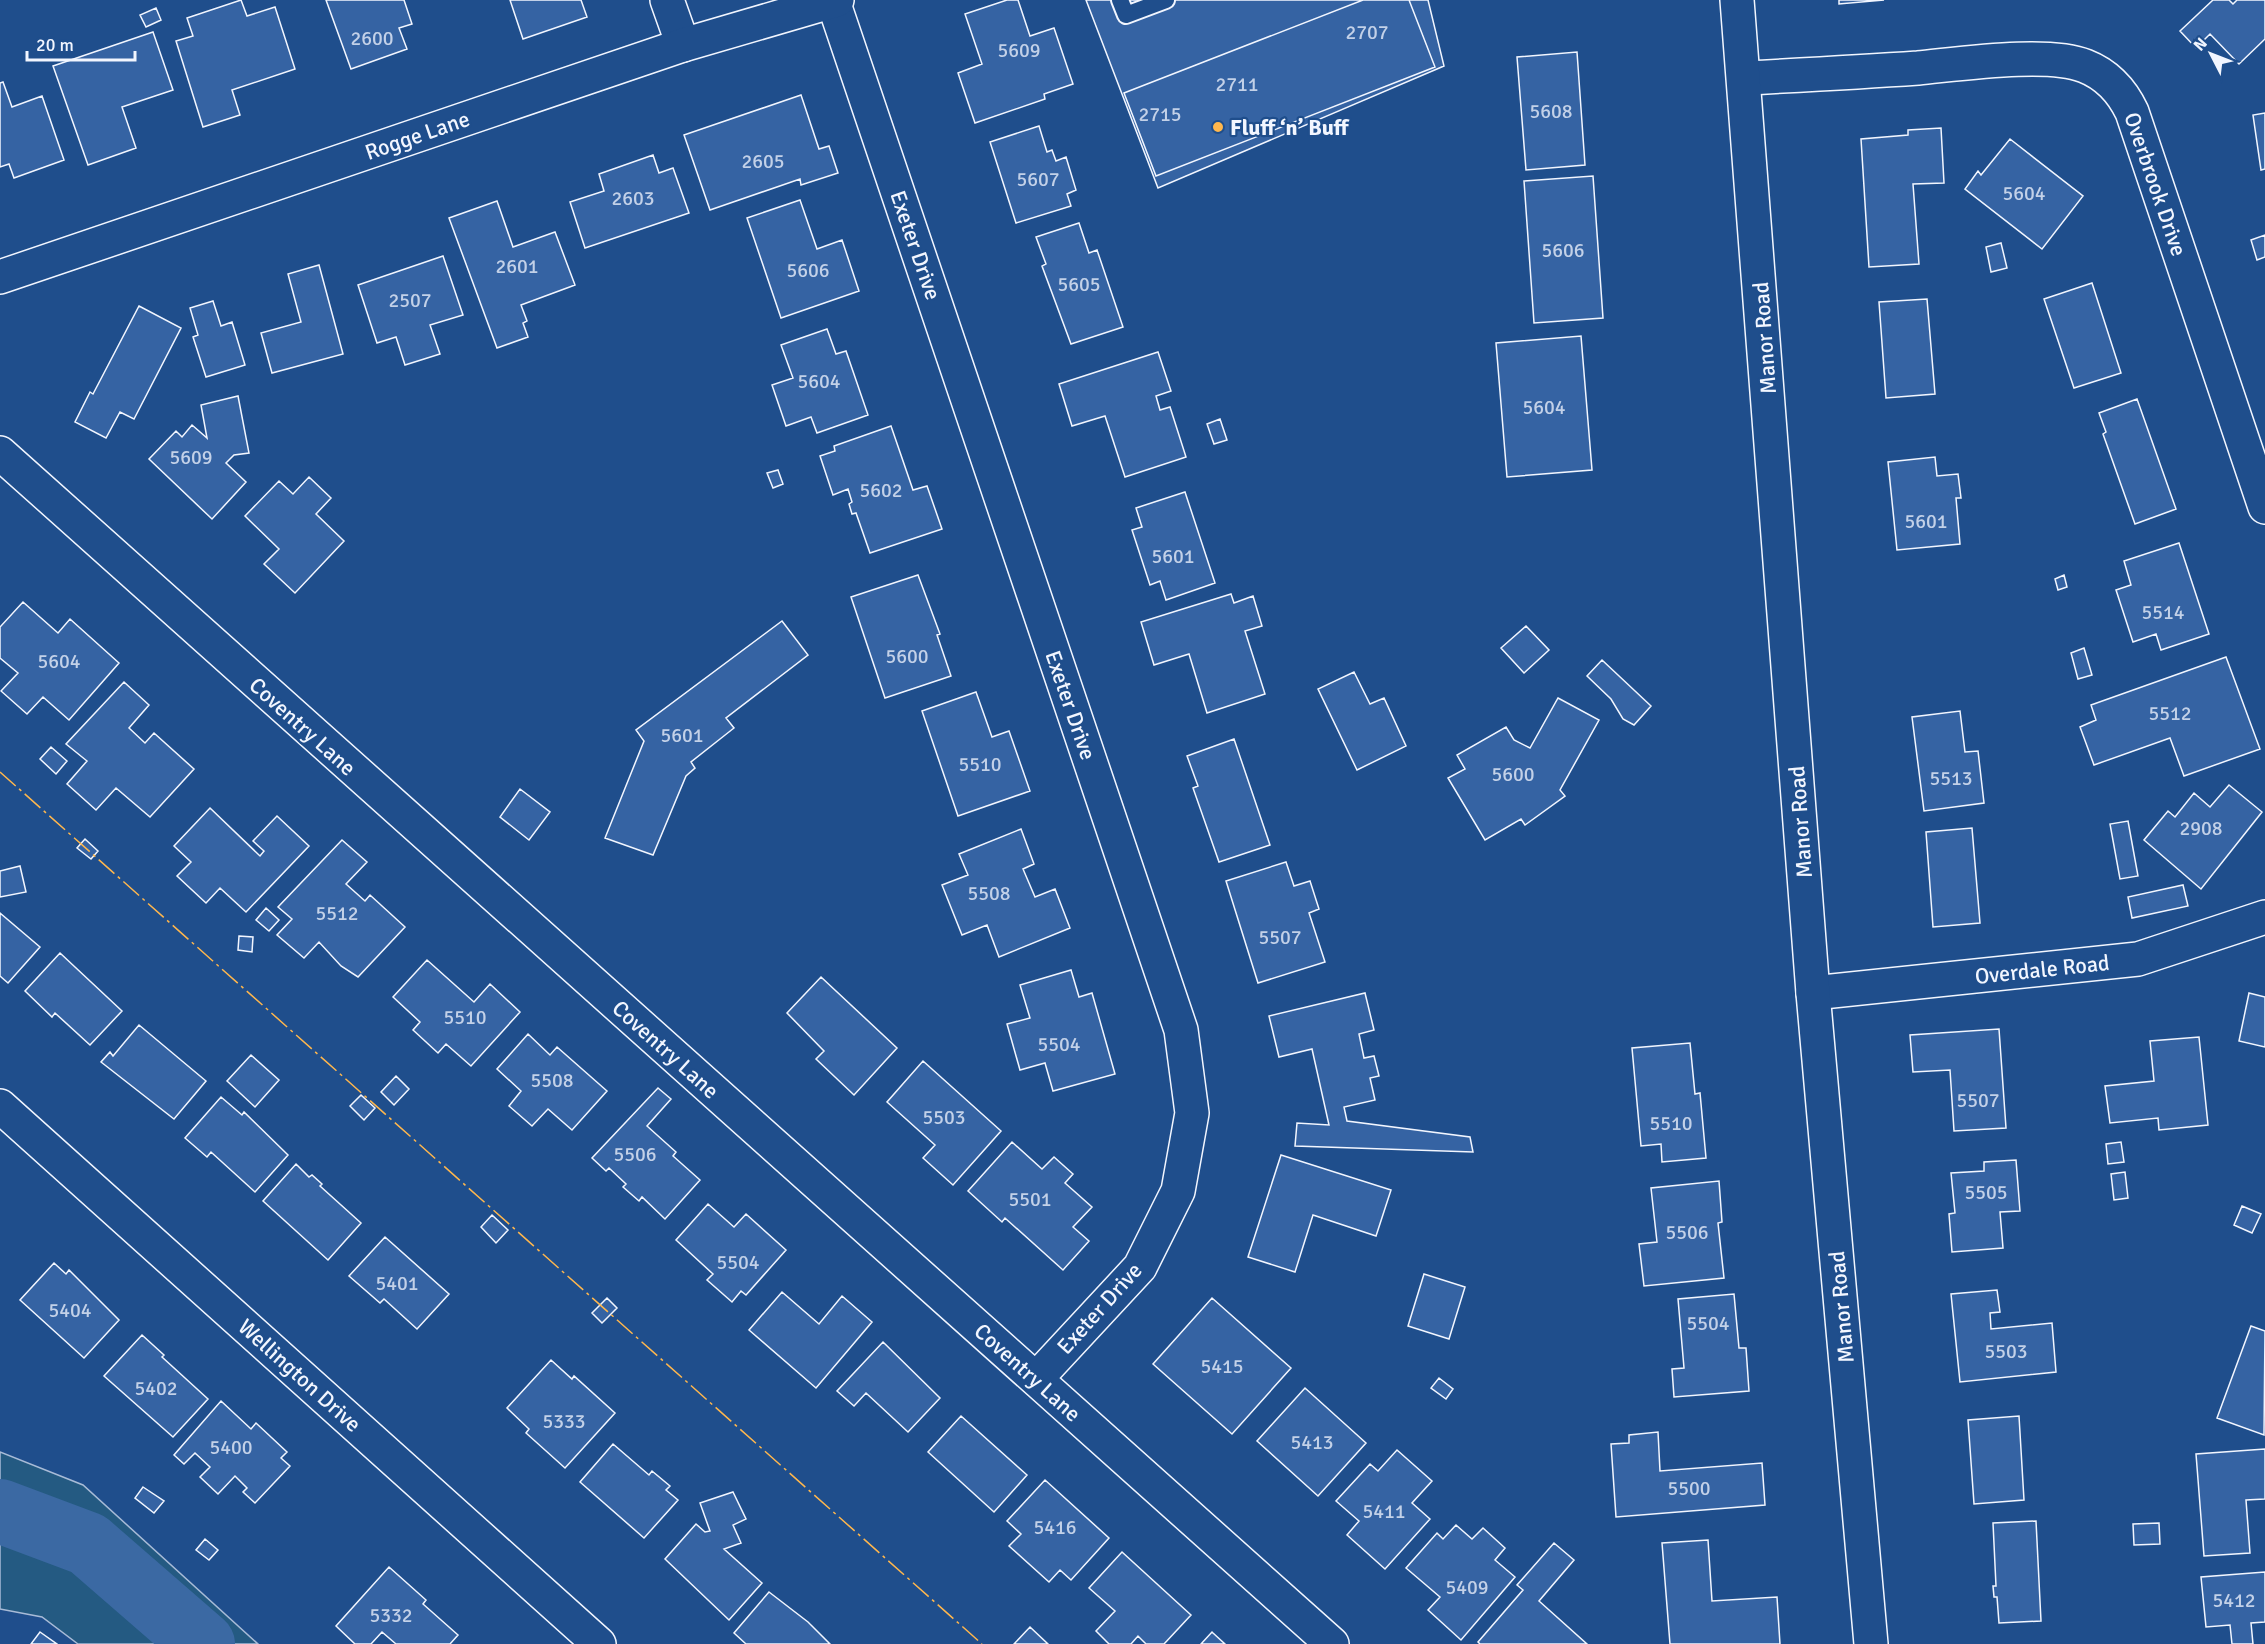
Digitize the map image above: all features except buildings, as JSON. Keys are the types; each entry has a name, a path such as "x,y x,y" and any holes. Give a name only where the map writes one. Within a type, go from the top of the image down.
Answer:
{"street":[{"path":"667,0 683,45"},
{"name":"Manor Road","path":"1737,0 1745,78 1813,993 1871,1644"},
{"name":"Rogge Lane","path":"0,277 683,45 835,1"},
{"name":"Exeter Drive","path":"835,1 1181,1030 1192,1113 1178,1191 1140,1267 1036,1379"},
{"name":"Overbrook Drive","path":"1745,78 2024,60 2065,60 2084,65 2102,74 2115,85 2133,112 2265,507"},
{"name":"Coventry Lane","path":"0,453 1332,1644"},
{"name":"Overdale Road","path":"1813,993 2138,959 2265,917"},
{"name":"Wellington Drive","path":"0,1106 600,1644"}],"lane":[{"path":"1120,0 1126,15 1166,0"}],"shaded area":[{"path":"0,1452 83,1485 258,1644 78,1644 42,1617 0,1609"}],"waterway":[{"path":"0,1511 88,1544 203,1644"}],"power":[{"path":"0,772 982,1644"}],"place":[{"name":"Fluff ‘n’ Buff","path":"1218,127"}]}
